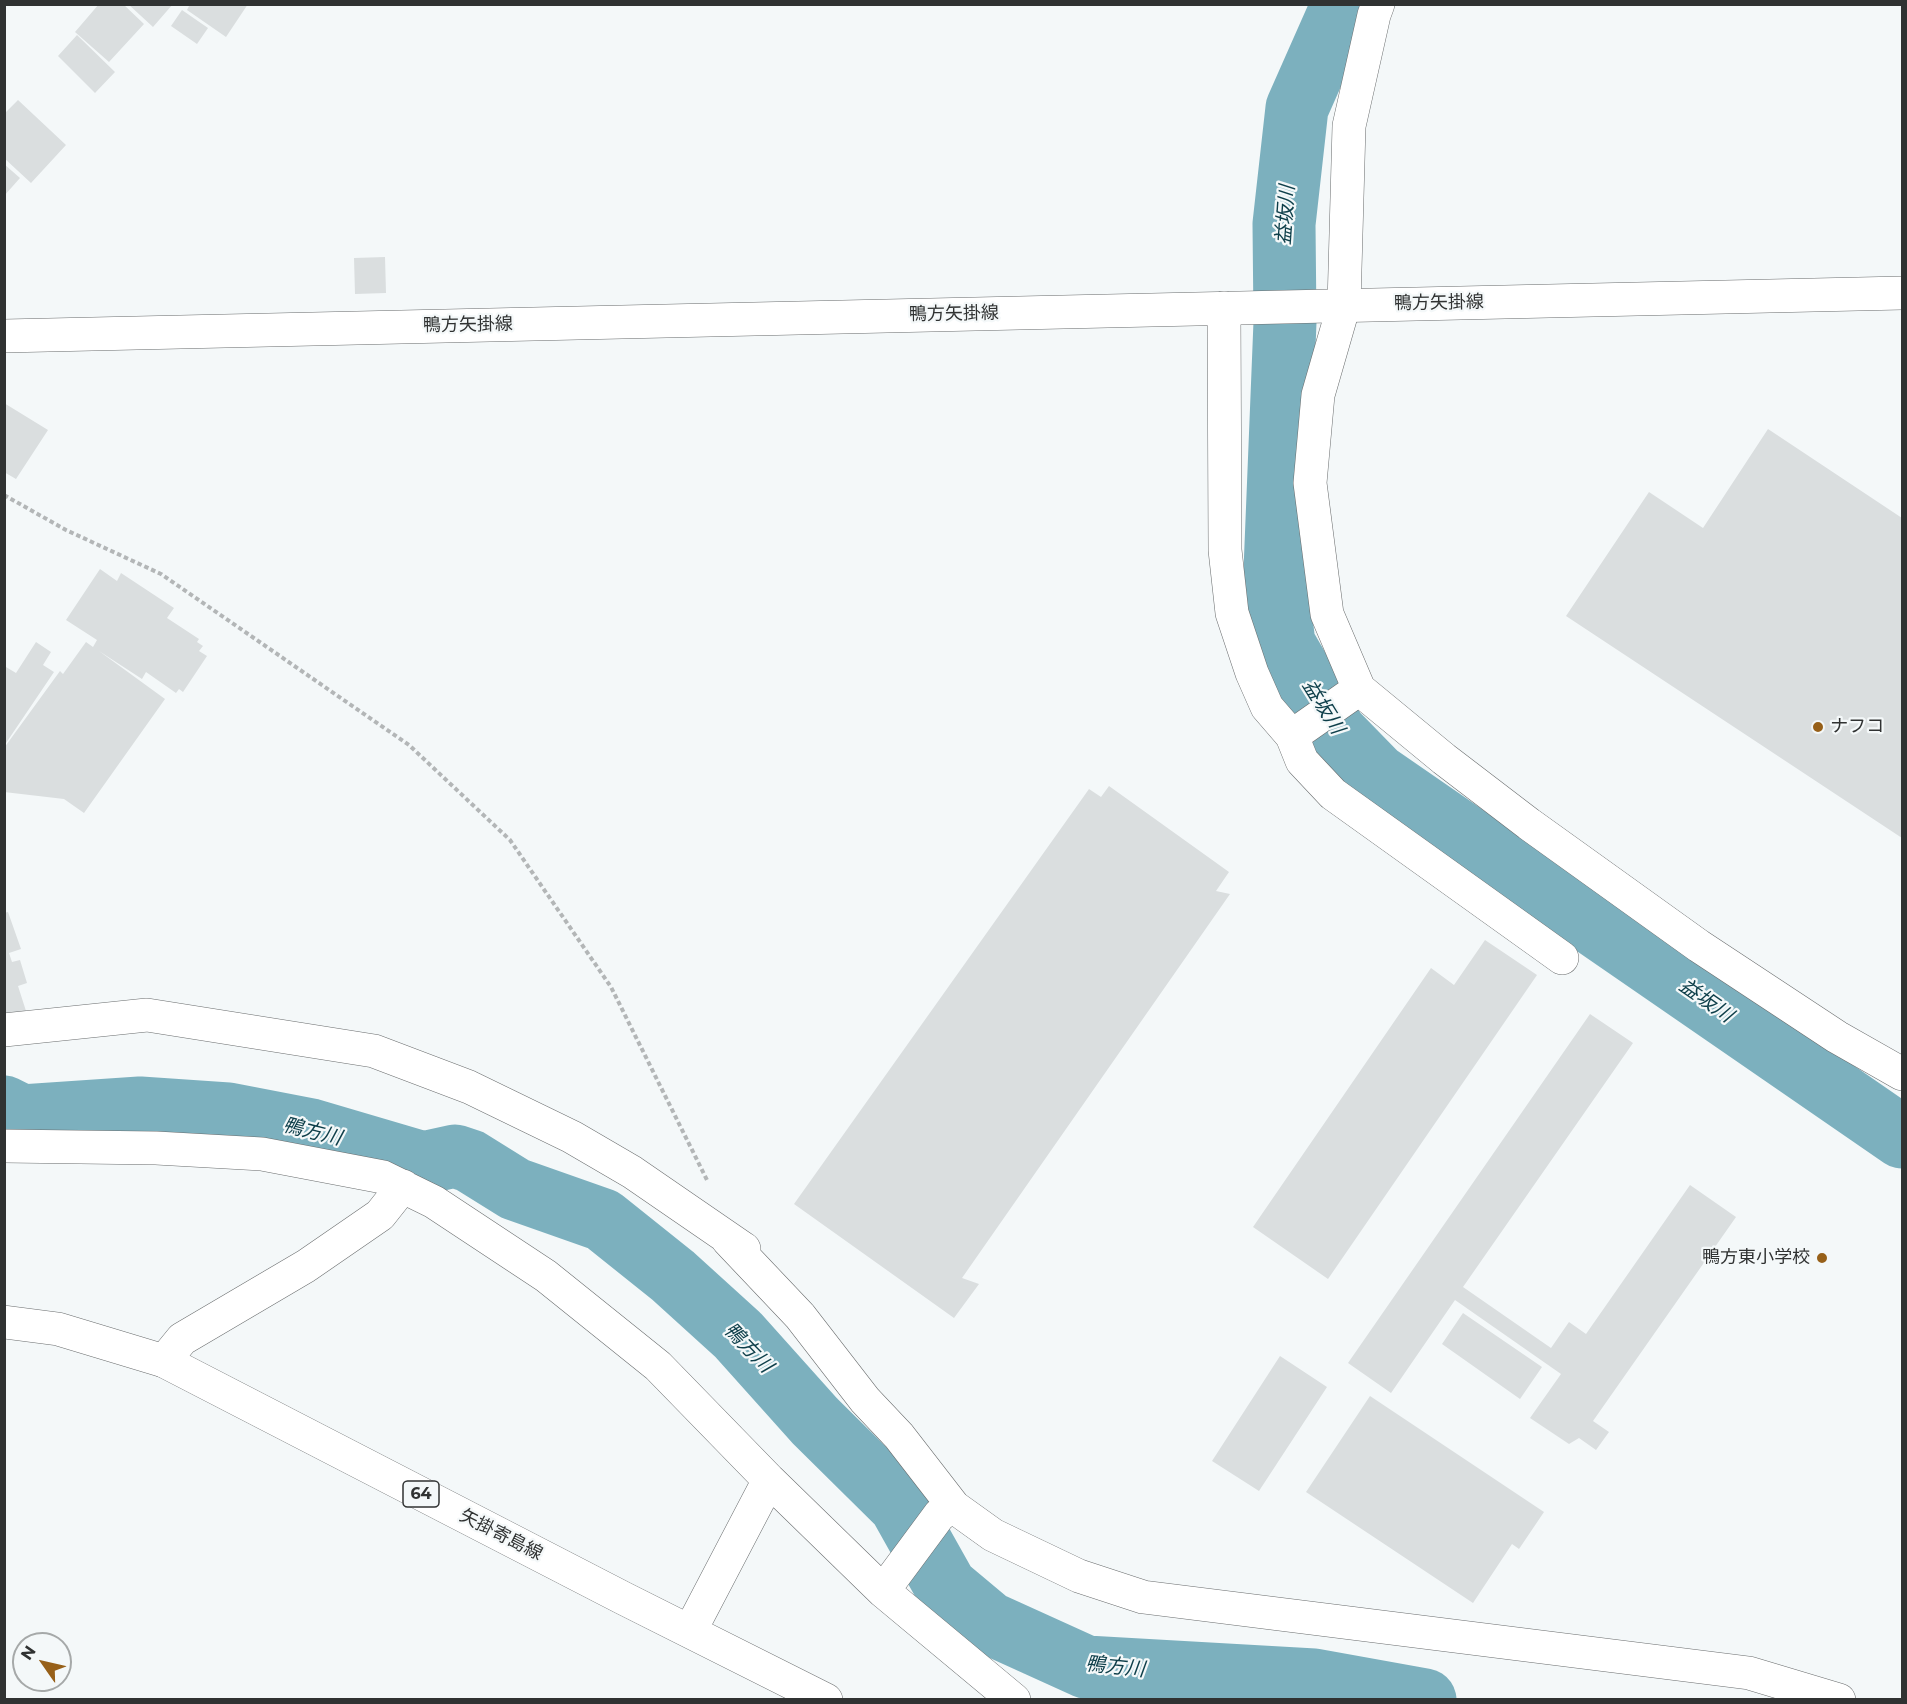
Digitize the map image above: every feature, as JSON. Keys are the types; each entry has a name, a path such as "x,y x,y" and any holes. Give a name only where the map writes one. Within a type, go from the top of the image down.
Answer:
{"street":[{"path":"1378,4 1349,126 1336,306 1318,395 1310,483 1327,614 1359,689 1444,759 1699,946 1837,1037 1902,1074"},
{"name":"鴨方矢掛線","path":"4,336 1902,293"},
{"path":"1239,307 1225,550 1232,612 1252,673 1267,707 1292,736 1302,761 1333,794 1562,958"},
{"path":"1292,736 1359,689"},
{"path":"4,1030 147,1015 374,1051 469,1087 572,1137 632,1172 744,1249 728,1240 800,1316 865,1400 899,1436 947,1510 1079,1576 1143,1597 1749,1673 1839,1700"},
{"path":"4,1146 156,1148 262,1154 383,1177 434,1202 574,1296 658,1366 769,1480 883,1591 1014,1700"},
{"path":"164,1361 182,1339 306,1266 380,1215 403,1186"},
{"name":"矢掛寄島線","path":"4,1322 58,1329 164,1361 826,1700"},
{"path":"690,1632 769,1480"},
{"path":"883,1591 947,1510"}],"path":[{"path":"4,495 66,530 171,580 409,745 510,840 611,987 712,1188"}],"building":[{"path":"99,4 123,4 144,24 109,62 75,32"},
{"path":"128,4 173,4 153,27"},
{"path":"190,4 248,4 226,37 187,10"},
{"path":"182,10 208,28 197,44 171,26"},
{"path":"77,35 115,72 95,93 58,56"},
{"path":"18,100 66,145 31,183 4,158 4,114"},
{"path":"4,164 20,178 4,196"},
{"path":"385,257 386,293 355,294 354,258"},
{"path":"4,403 48,430 16,479 4,472"},
{"name":"ナフコ","path":"1768,429 1902,518 1902,838 1566,616 1649,492 1703,528"},
{"path":"100,569 117,581 121,573 174,608 167,618 199,639 197,642 203,646 199,651 207,656 183,692 179,689 176,693 146,672 142,679 99,651 165,699 84,813 64,799 4,792 4,748 60,671 63,674 86,642 93,647 97,640 66,620"},
{"path":"36,642 51,652 43,665 54,672 4,746 4,670 6,667 16,673"},
{"path":"1109,786 1229,872 1216,891 1230,894 962,1278 979,1284 954,1318 794,1204 1089,789 1101,797"},
{"path":"8,912 21,949 9,953 12,962 20,960 27,983 18,986 26,1011 4,1018 4,913"},
{"path":"1485,940 1537,975 1328,1279 1253,1227 1431,968 1454,985"},
{"path":"1590,1014 1633,1043 1463,1287 1551,1348 1569,1322 1586,1334 1690,1185 1736,1217 1593,1421 1609,1432 1596,1450 1579,1438 1569,1444 1530,1418 1561,1374 1455,1300 1391,1393 1348,1363"},
{"path":"1463,1313 1542,1367 1520,1399 1442,1344"},
{"path":"1280,1356 1327,1387 1259,1491 1212,1461"},
{"path":"1370,1396 1544,1512 1519,1549 1512,1544 1473,1603 1306,1492"}],"waterway":[{"name":"益坂川","path":"1343,4 1297,108 1284,224 1285,322 1275,570 1284,644 1335,732 1377,775 1902,1137"},
{"name":"鴨方川","path":"4,1107 22,1116 140,1108 228,1114 311,1130 423,1163 455,1156 470,1161 515,1189 603,1220 673,1276 738,1335 815,1421 900,1505 946,1587 989,1623 1086,1667 1314,1680 1425,1700"}],"place":[{"name":"ナフコ","path":"1818,727"},
{"name":"鴨方東小学校","path":"1822,1258"}]}
